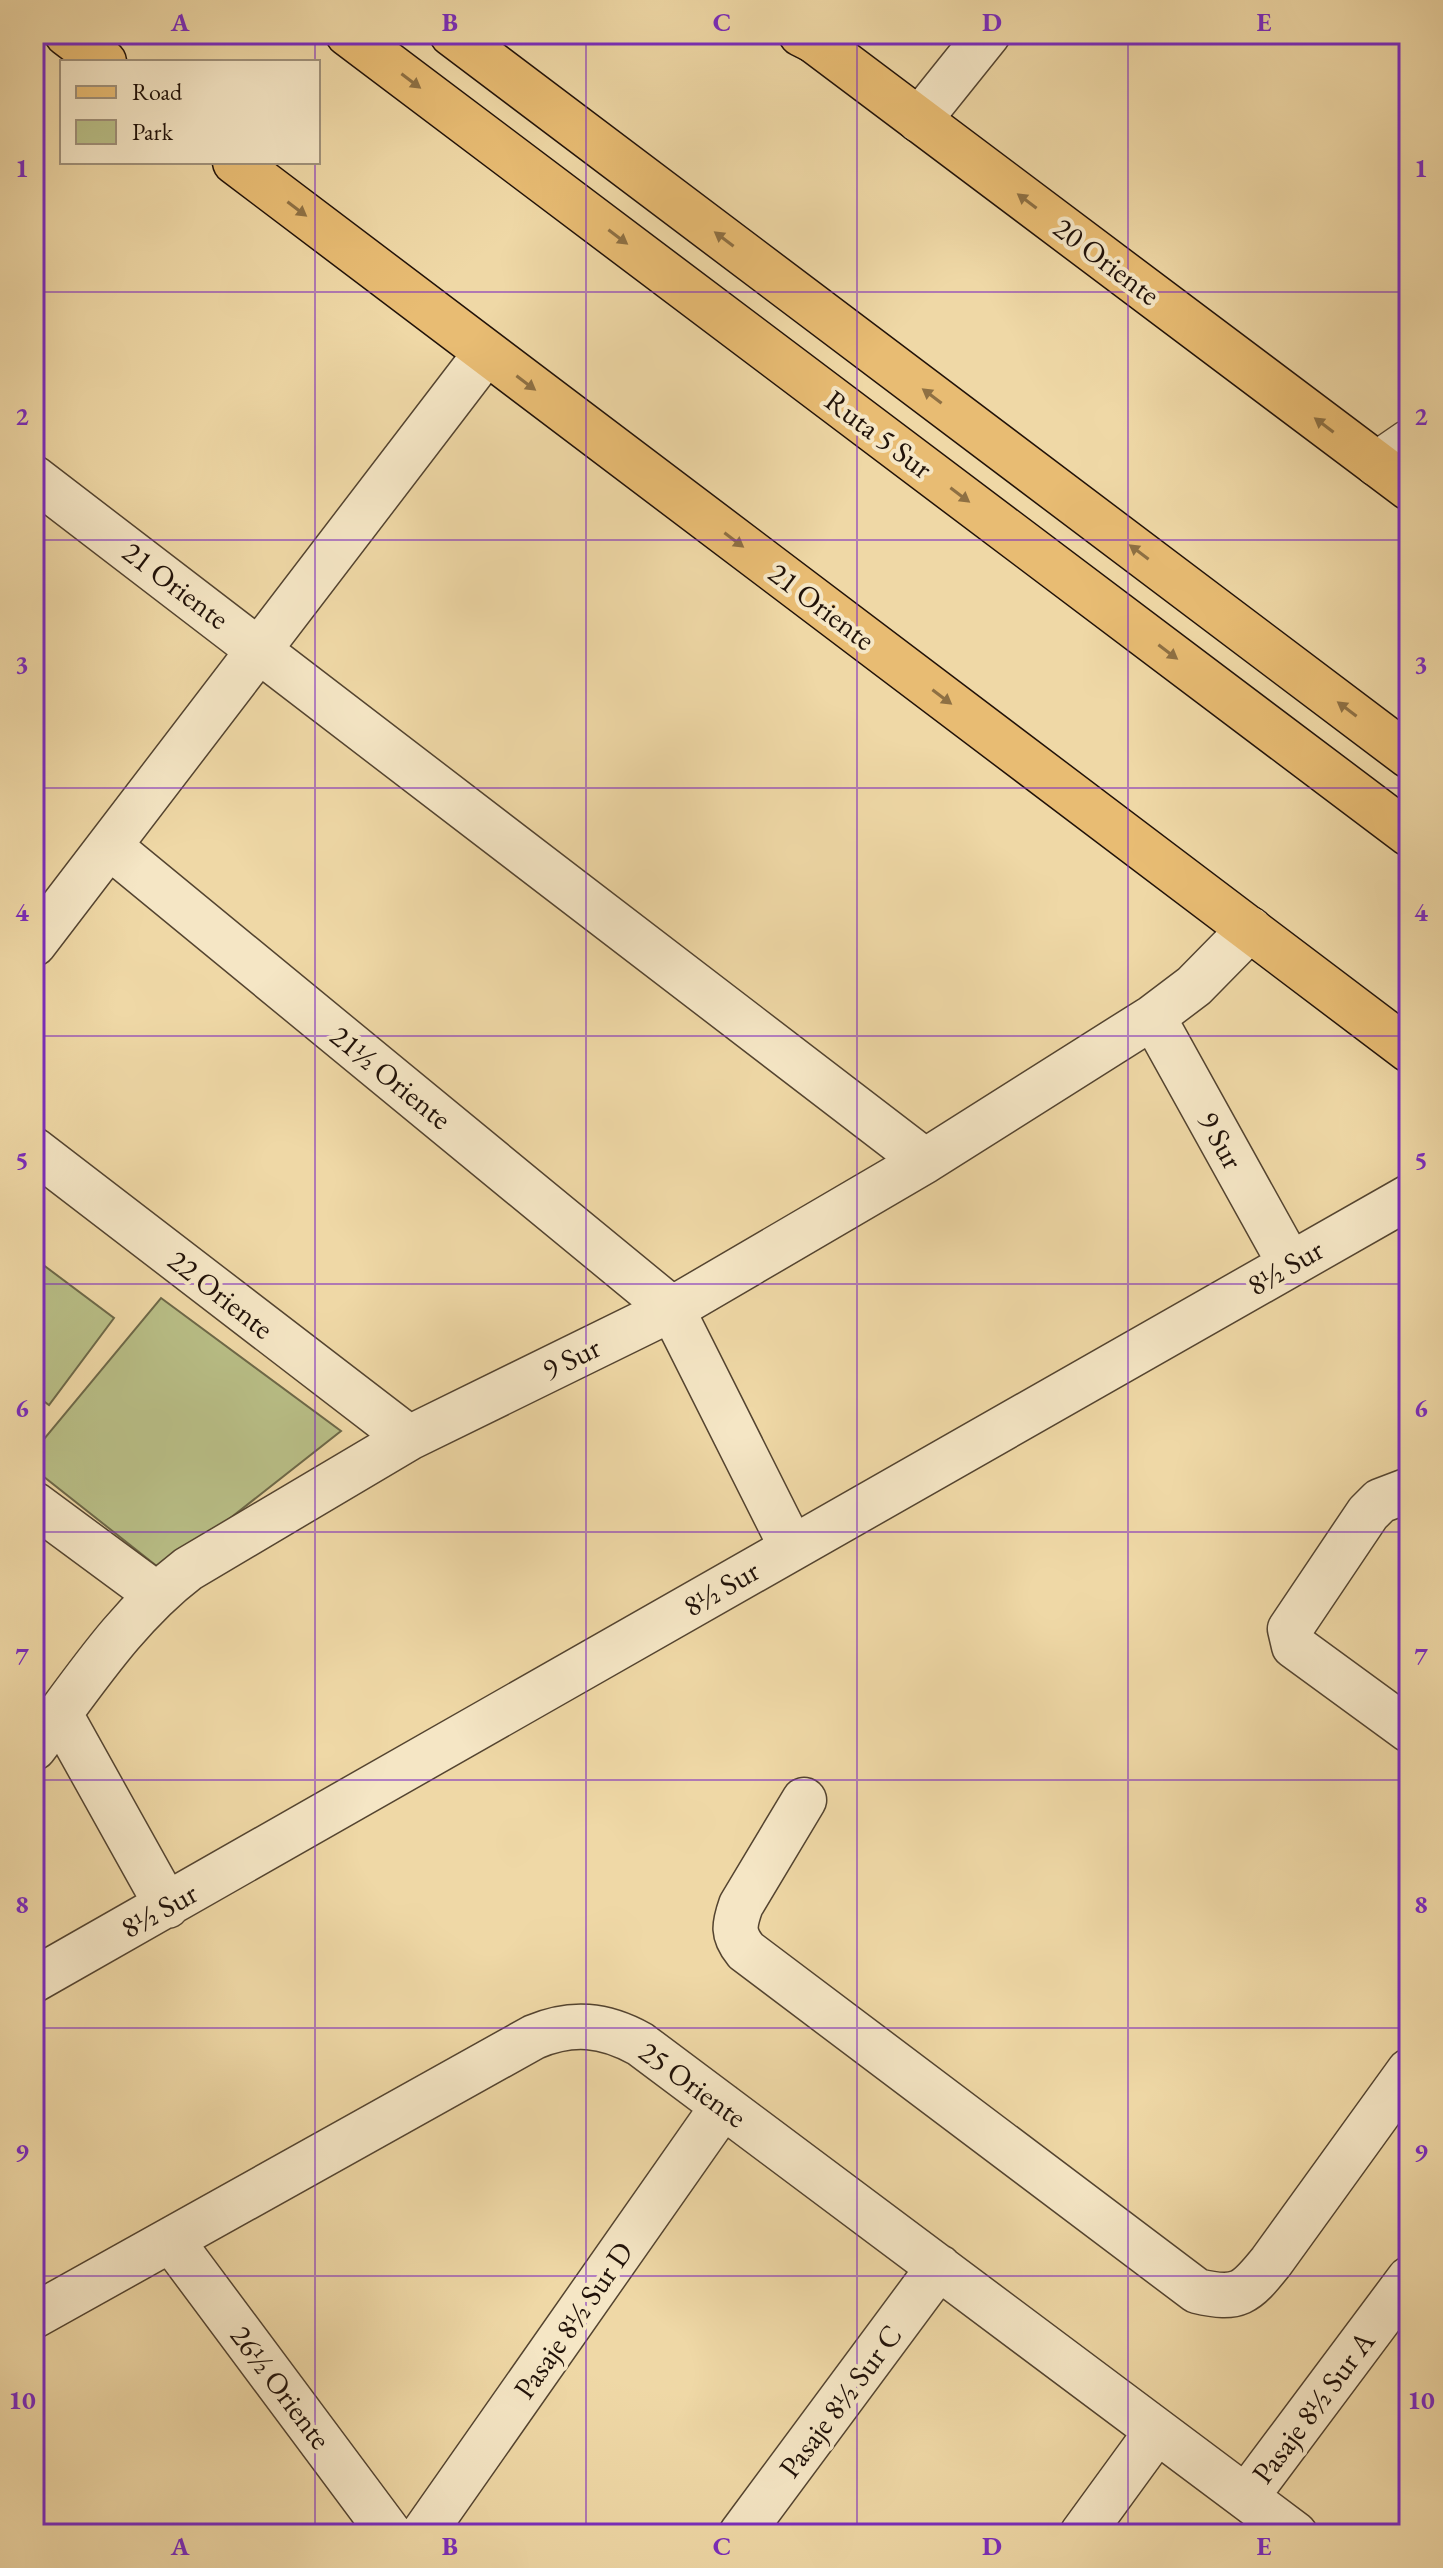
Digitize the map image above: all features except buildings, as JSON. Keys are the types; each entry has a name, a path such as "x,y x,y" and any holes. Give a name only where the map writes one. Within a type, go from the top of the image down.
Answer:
{"main road":[{"path":"67,34 101,60"},
{"name":"Ruta 5 Sur","path":"348,34 1409,834"},
{"name":"Ruta 5 Sur","path":"452,34 1409,756"},
{"name":"20 Oriente","path":"806,36 1398,465"},
{"name":"21 Oriente","path":"238,164 1409,1050"}],"street":[{"path":"919,120 988,34"},
{"path":"34,944 486,353"},
{"name":"21 Oriente","path":"40,496 260,649 925,1161"},
{"name":"21½ Oriente","path":"109,846 672,1309"},
{"name":"9 Sur","path":"47,1731 156,1594 217,1549 409,1438 672,1309 925,1161 1153,1017 1194,986 1250,929"},
{"name":"9 Sur","path":"1153,1017 1290,1264"},
{"name":"22 Oriente","path":"34,1150 409,1438"},
{"name":"8½ Sur","path":"34,1980 1409,1197"},
{"path":"672,1309 792,1548"},
{"path":"1409,1490 1380,1501 1368,1513 1290,1629 1294,1646 1409,1730"},
{"path":"34,1504 156,1594"},
{"path":"47,1731 167,1906"},
{"path":"804,1800 741,1905 735,1921 736,1939 746,1951 1197,2291 1220,2297 1248,2290 1409,2071"},
{"name":"25 Oriente","path":"34,2316 551,2030 587,2025 623,2035 640,2044 1295,2534"},
{"name":"Pasaje 8½ Sur D","path":"423,2534 723,2106"},
{"name":"26½ Oriente","path":"171,2240 390,2534"},
{"name":"Pasaje 8½ Sur C","path":"741,2534 939,2267"},
{"name":"Pasaje 8½ Sur A","path":"1246,2497 1409,2279"},
{"path":"1082,2534 1157,2431"}],"green space":[{"path":"34,1258 114,1318 49,1405 34,1394"},
{"path":"161,1298 341,1431 163,1571 34,1469 34,1451"}]}
